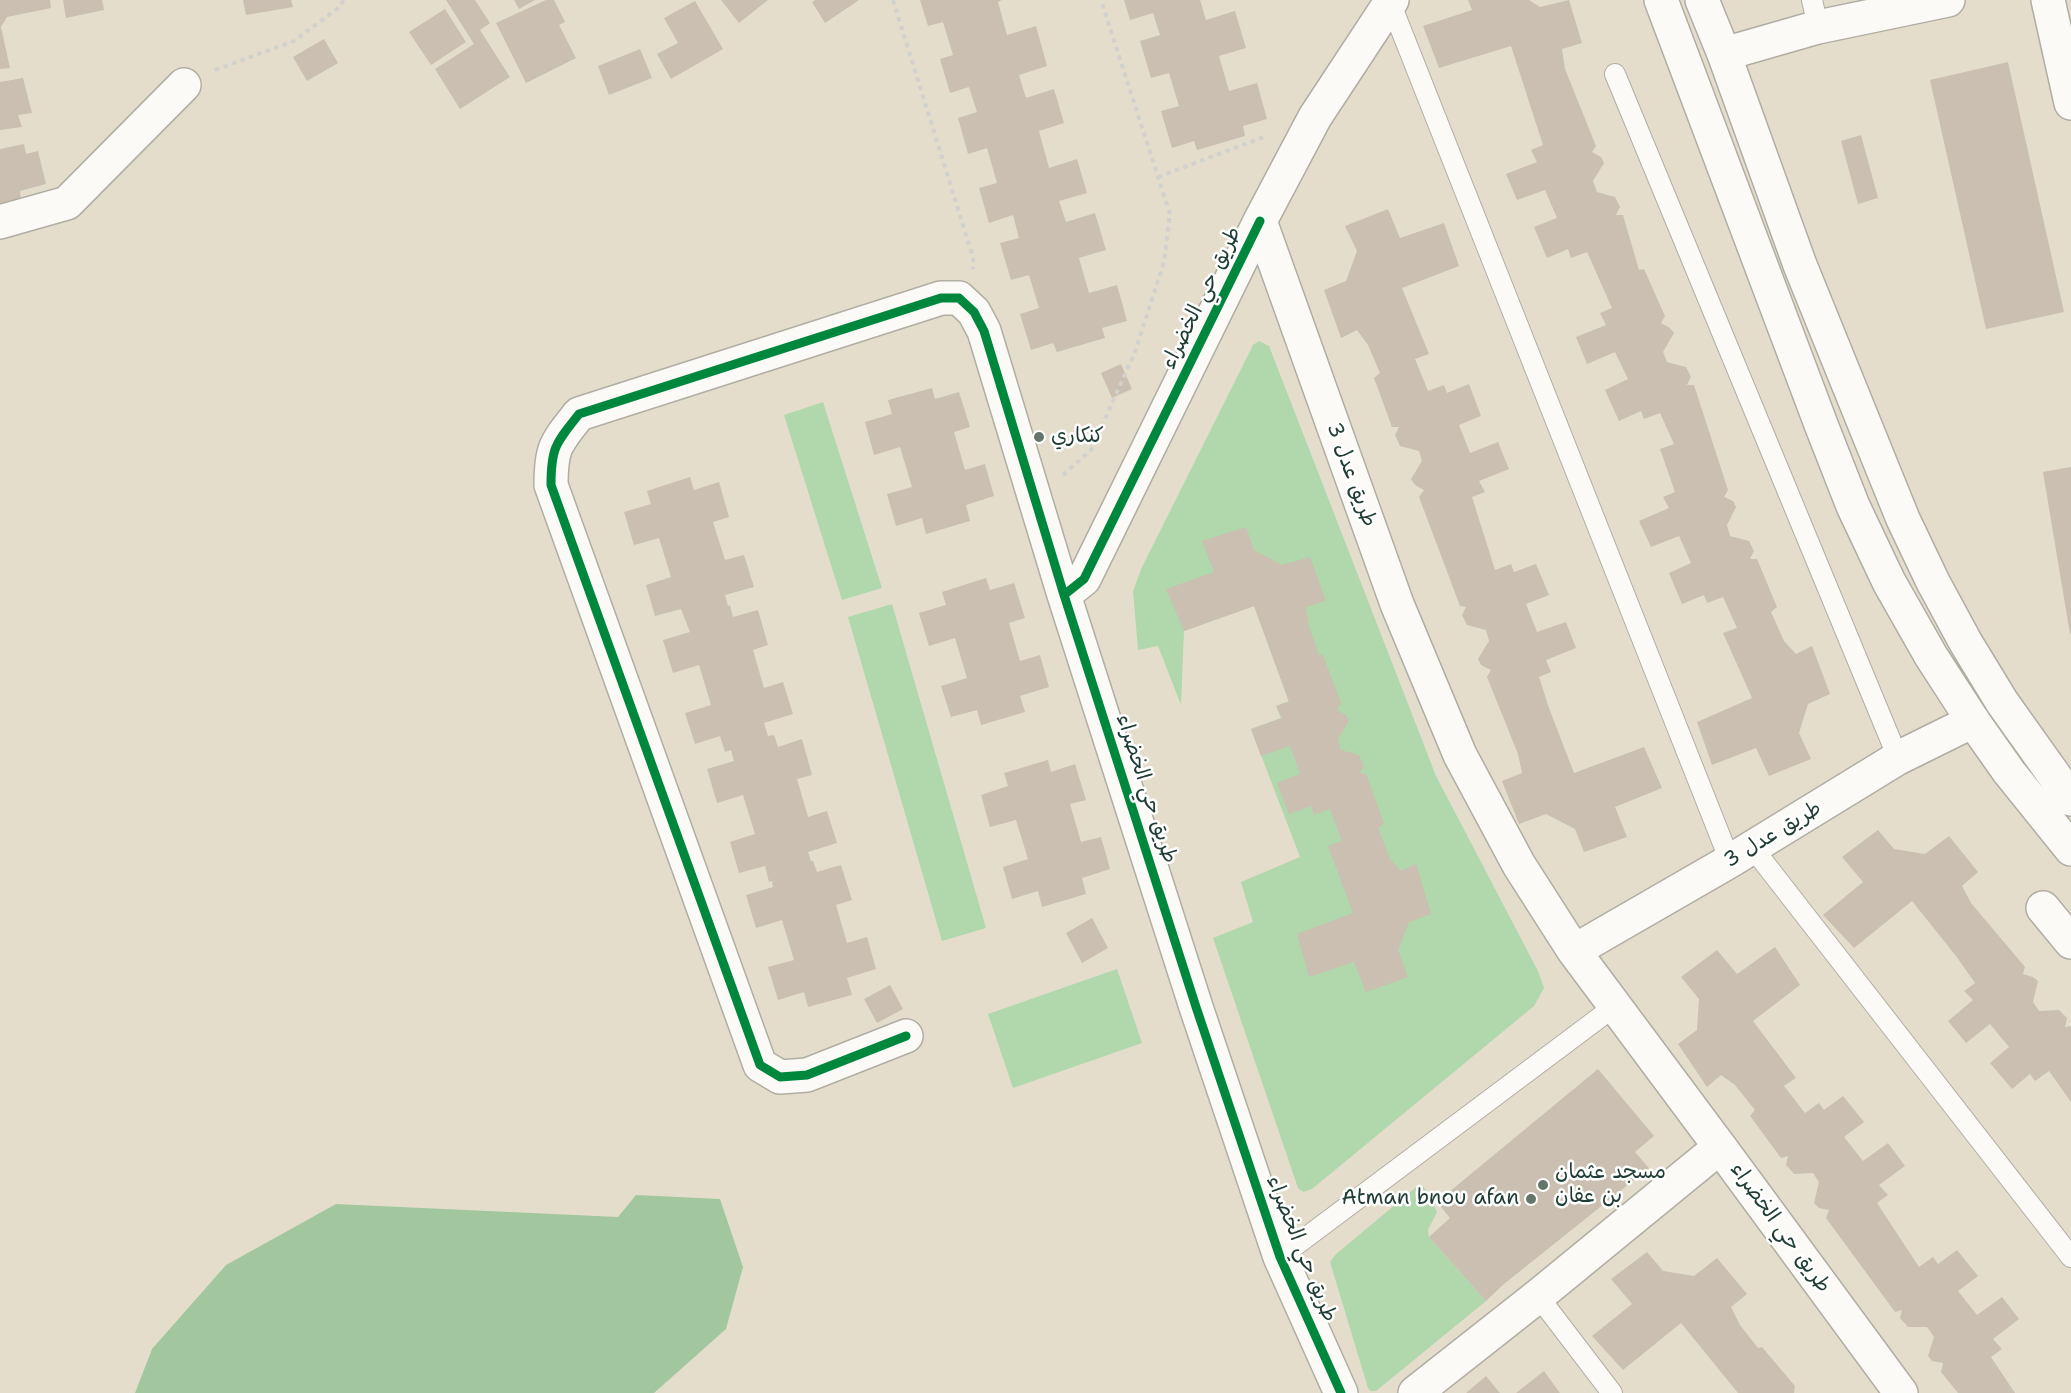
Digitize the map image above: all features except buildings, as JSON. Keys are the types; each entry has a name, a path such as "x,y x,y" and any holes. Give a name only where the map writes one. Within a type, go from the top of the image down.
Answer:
{"street":[{"path":"1661,0 1853,506 1889,582 1931,656 1973,721 2009,772 2071,849"},
{"path":"1702,0 1724,54 1800,265 1903,519 1933,582 1972,653 2002,702 2071,799"},
{"path":"1724,54 1815,13 1948,0"},
{"path":"2048,0 2071,103"},
{"path":"1260,220 1315,117 1391,1"},
{"path":"0,222 67,203 184,86"},
{"name":"طريق عدل 3","path":"1260,220 1397,604 1460,755 1519,865 1574,951 1720,1147"},
{"name":"طريق حي الخضراء","path":"1260,220 1084,579 1064,595 1196,1007 1280,1257 1341,1393"},
{"path":"906,1036 807,1075 780,1077 760,1065 551,485 551,457 560,437 579,414 941,298 959,298 974,312 984,331 1064,595"},
{"name":"طريق عدل 3","path":"1574,951 1741,854 1898,758 1973,721"},
{"path":"2043,908 2071,942"},
{"name":"طريق حي الخضراء","path":"1415,1393 1720,1147 1901,1393"}],"lane":[{"path":"1391,1 1741,854 2071,1257"},
{"path":"1615,74 1898,758"},
{"path":"1280,1257 1615,1006"},
{"path":"1538,1296 1612,1393"}],"path":[{"path":"184,86 224,66 294,41 338,8 344,0"},
{"path":"893,0 973,257 974,312"},
{"path":"1035,500 1091,450 1135,352 1164,262 1170,214 1101,0"},
{"path":"1158,177 1315,117"}],"green space":[{"path":"1259,341 1269,346 1436,776 1538,971 1544,988 1534,1006 1312,1189 1303,1192 1298,1188 1213,938 1253,922 1241,882 1300,857 1251,729 1281,718 1276,706 1289,701 1254,606 1184,631 1181,705 1158,646 1138,650 1133,591 1142,567 1253,345"},
{"path":"823,402 882,588 842,600 784,415"},
{"path":"892,604 986,928 942,941 848,617"},
{"path":"1117,969 1142,1043 1013,1088 988,1014"},
{"path":"1420,1184 1427,1191 1437,1212 1428,1230 1429,1237 1486,1301 1376,1391 1371,1391 1368,1388 1330,1262 1335,1255"},
{"path":"636,1195 720,1199 743,1267 726,1329 654,1393 135,1393 152,1349 226,1265 336,1204 618,1217"}],"cycle path":[{"path":"1260,221 1084,579 1064,595 1196,1007 1280,1257 1341,1393"},
{"path":"906,1036 807,1075 780,1077 760,1065 551,485 552,462 556,446 579,414 941,298 959,298 974,312 984,331 1064,595"}],"place":[{"name":"كنكاري","path":"1039,437"},
{"name":"مسجد عثمان بن عفان","path":"1543,1185"},
{"name":"Atman bnou afan","path":"1531,1199"}]}
